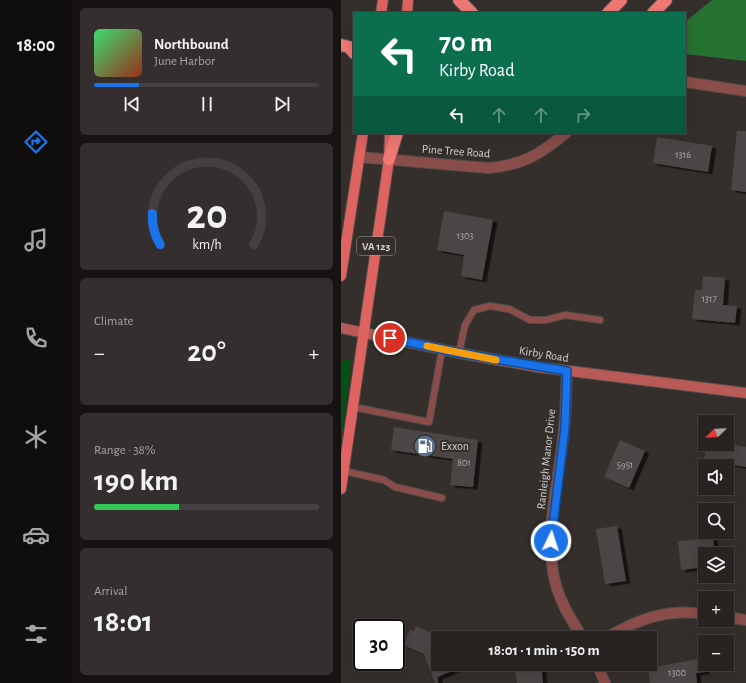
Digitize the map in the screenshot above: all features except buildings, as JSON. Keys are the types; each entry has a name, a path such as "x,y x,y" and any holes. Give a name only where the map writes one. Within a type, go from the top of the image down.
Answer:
{"highway":[{"path":"459,0 471,12"},
{"path":"609,12 621,0"},
{"path":"654,12 666,0"},
{"path":"341,44 349,47 353,51"},
{"path":"389,159 397,134"}],"main road":[{"path":"381,12 383,0"},
{"path":"407,12 409,0"},
{"name":"VA 123","path":"341,276 363,134"},
{"name":"VA 123","path":"341,489 389,159 390,134"},
{"name":"Kirby Road","path":"341,328 443,350 567,371 746,393"}],"street":[{"path":"686,82 746,91"},
{"name":"Pine Tree Road","path":"359,157 488,168 508,166 527,161 544,152 565,134"},
{"name":"Ranleigh Manor Drive","path":"567,371 565,428 551,532 551,550 553,572 559,595 569,616 579,631"},
{"path":"617,631 647,617 670,612 698,614"},
{"path":"734,618 746,620"},
{"path":"600,671 605,683"}],"lane":[{"path":"459,353 465,325 474,310 490,306 509,309 531,320 546,320 565,315 600,320"},
{"path":"353,407 429,422 443,350"},
{"path":"344,471 384,480 395,487 442,498"}],"green space":[{"path":"712,0 746,0 746,61 686,54 686,21"},
{"path":"348,359 351,362 341,442 341,363"}],"slow traffic":[{"path":"427,346 496,360"}],"place":[{"name":"Exxon","path":"425,446"}],"route":[{"path":"390,338 459,353 567,371 565,428 551,541"}]}
